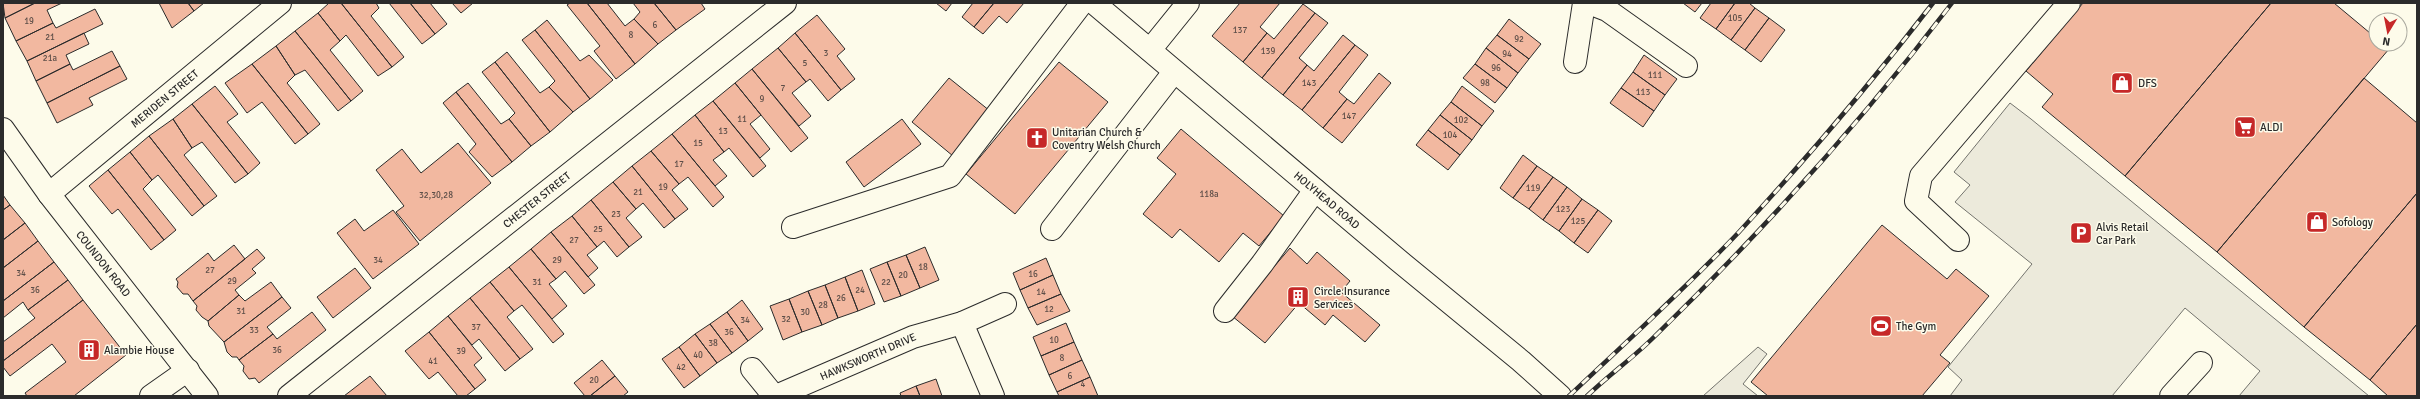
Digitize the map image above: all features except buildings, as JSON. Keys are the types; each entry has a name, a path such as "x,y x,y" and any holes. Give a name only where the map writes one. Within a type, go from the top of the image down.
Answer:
{"main road":[{"name":"MERIDEN STREET","path":"49,194 280,3"},
{"name":"CHESTER STREET","path":"290,396 785,3"},
{"path":"794,227 950,176 1082,3"},
{"name":"HOLYHEAD ROAD","path":"1094,3 1315,190 1522,361 1560,396"},
{"path":"1150,50 1188,3"},
{"path":"1575,62 1584,3"},
{"path":"1589,3 1608,10 1686,66"},
{"path":"1958,240 1916,201 1921,176 2069,3"},
{"path":"1052,229 1174,72"},
{"name":"COUNDON ROAD","path":"3,129 49,194 207,396"},
{"path":"1225,311 1262,264 1315,190"},
{"name":"HAWKSWORTH DRIVE","path":"752,369 775,396 913,337 962,323 1005,304"},
{"path":"962,323 993,396"},
{"path":"2171,396 2201,363"},
{"path":"151,396 188,370"}],"shaded area":[{"name":"Alvis Retail Car Park","path":"2010,103 2369,396 2239,396 2260,371 2185,308 2112,396 1950,396 1962,380 1948,367 2032,264 1955,202 1970,185 1954,172"},
{"path":"1758,347 1767,354 1743,384 1758,396 1703,396"}],"railway":[{"path":"1569,396 1677,295 1739,232 1839,119 1887,62 1933,3"},
{"path":"1587,396 1655,336 1734,257 1847,133 1952,3"}],"place":[{"name":"DFS","path":"2122,83"},
{"name":"ALDI","path":"2245,127"},
{"name":"Unitarian Church & Coventry Welsh Church","path":"1037,138"},
{"name":"Sofology","path":"2317,222"},
{"name":"Alvis Retail Car Park","path":"2081,233"},
{"name":"Circle Insurance Services","path":"1298,297"},
{"name":"The Gym","path":"1881,326"},
{"name":"Alambie House","path":"89,350"}]}
